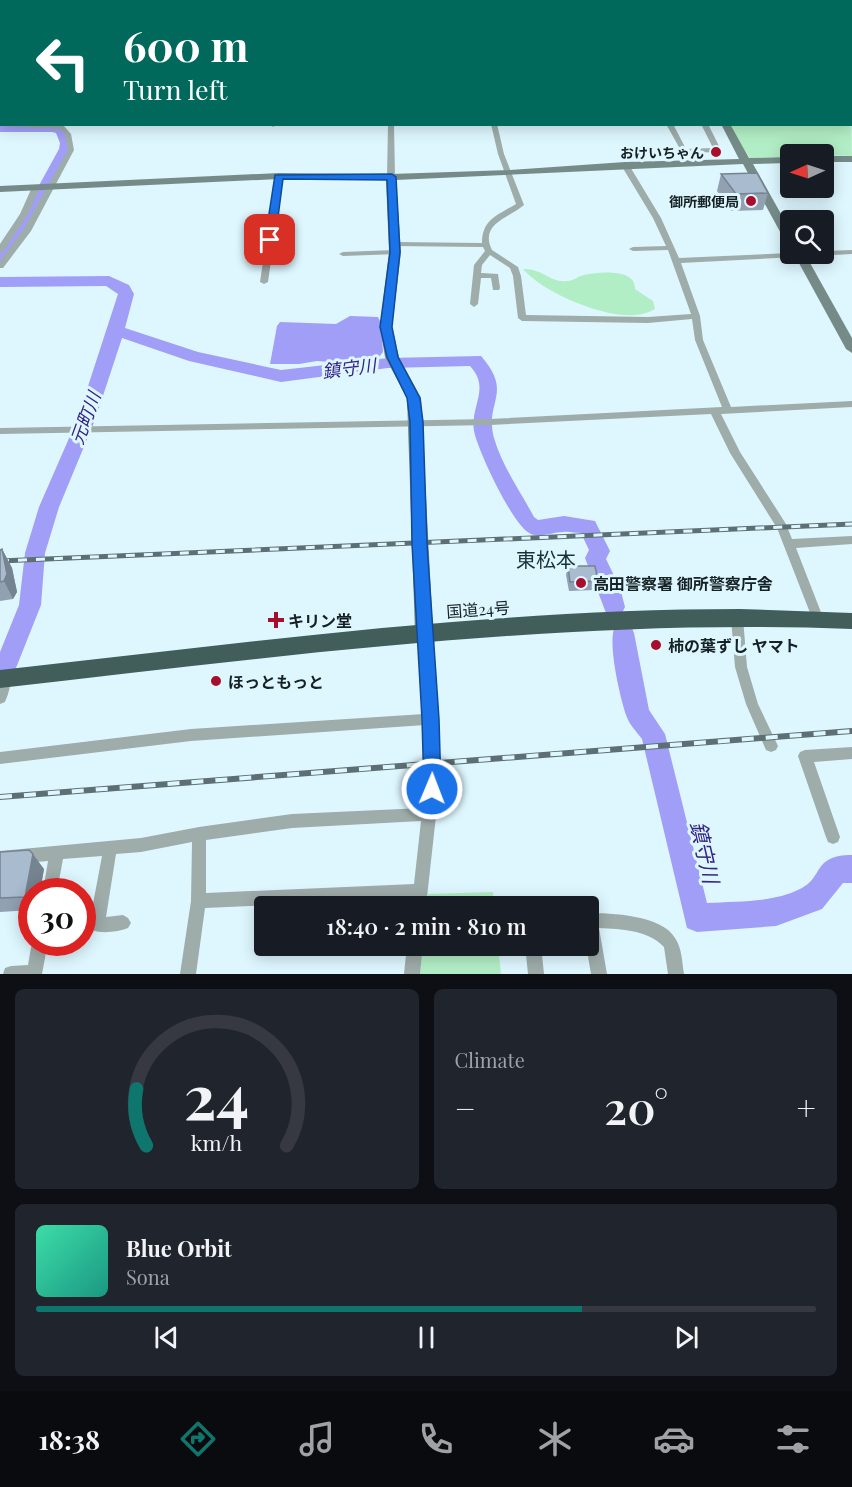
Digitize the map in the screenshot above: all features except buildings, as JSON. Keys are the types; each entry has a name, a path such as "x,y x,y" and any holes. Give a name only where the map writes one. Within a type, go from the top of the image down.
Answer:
{"highway":[{"name":"国道24号","path":"2,685 424,633 631,620 737,618 852,621"}],"street":[{"path":"0,266 23,237 71,150 70,139 65,130 59,126"},
{"path":"391,126 395,248 386,327 393,357 414,398 417,422 424,633 433,763 430,814 420,896"},
{"path":"474,304 478,265 488,248 486,231 491,223 520,205 510,173 501,154 494,126"},
{"path":"670,126 691,164"},
{"path":"684,151 717,150 705,126"},
{"path":"726,126 780,221"},
{"path":"834,159 852,159"},
{"path":"0,189 150,181 510,173 625,165 780,160"},
{"path":"625,165 657,218 676,261 696,316 699,340 728,410"},
{"path":"264,282 279,177"},
{"path":"0,250 24,214 36,187"},
{"path":"343,254 395,248 488,248 514,267 522,318 648,320 696,316"},
{"path":"633,249 670,248"},
{"path":"834,253 852,252"},
{"path":"676,261 780,255"},
{"path":"805,264 848,335 852,349"},
{"path":"476,275 495,276 496,288"},
{"path":"0,431 489,422 852,404"},
{"path":"714,410 735,453 782,527 818,620"},
{"path":"789,544 852,540"},
{"path":"737,618 741,667 752,704 771,746"},
{"path":"0,758 191,735 431,719"},
{"path":"833,837 805,756 852,753"},
{"path":"0,858 110,849 291,821 430,814"},
{"path":"188,974 198,901 199,834"},
{"path":"110,849 97,925 123,923"},
{"path":"52,878 57,854"},
{"path":"198,901 254,900"},
{"path":"599,921 656,930 669,942 676,974"},
{"path":"11,974 34,973 37,956"},
{"path":"412,974 414,956"},
{"path":"534,956 536,974"},
{"path":"596,956 599,974"}],"green space":[{"path":"729,126 851,126 852,156 834,155 834,144 780,144 780,157 750,158"},
{"path":"523,269 530,269 561,281 598,273 623,275 634,282 635,289 653,301 655,309 644,314 629,315 596,310 561,296"},
{"path":"493,892 493,896 428,896 428,894"},
{"path":"422,956 499,956 501,974 420,974"}],"shaded area":[{"path":"350,316 378,317 381,323 383,352 378,358 343,363 317,361 299,364 270,364 277,326 280,322 336,324"}],"waterway":[{"name":"元町川","path":"0,128 54,128 61,131 66,143 65,149 21,232 0,259"},
{"name":"元町川","path":"0,282 109,281 123,288 126,294 116,331"},
{"name":"元町川","path":"6,666 30,605 35,553 49,507 86,420 116,331"},
{"name":"鎮守川","path":"116,331 195,357 281,376 388,363 475,360 488,379 489,387 483,419 486,440 495,464 527,522 535,528 564,524 588,526 600,551 595,558 609,588 614,607"},
{"name":"鎮守川","path":"623,633 629,676 638,715 653,734 697,918 776,912 812,899 837,869 852,869"}],"railway":[{"path":"0,561 852,524"},
{"path":"0,797 852,731"}],"place":[{"name":"おけいちゃん","path":"716,152"},
{"name":"御所郵便局","path":"751,201"},
{"name":"高田警察署 御所警察庁舎","path":"581,583"},
{"name":"キリン堂","path":"276,620"},
{"name":"柿の葉ずし ヤマト","path":"656,645"},
{"name":"ほっともっと","path":"216,681"}],"district":[{"name":"東松本","path":"546,558"}],"route":[{"path":"270,240 279,177 392,177 395,252 386,327 393,357 414,398 417,422 424,633 433,763 432,789"}]}
